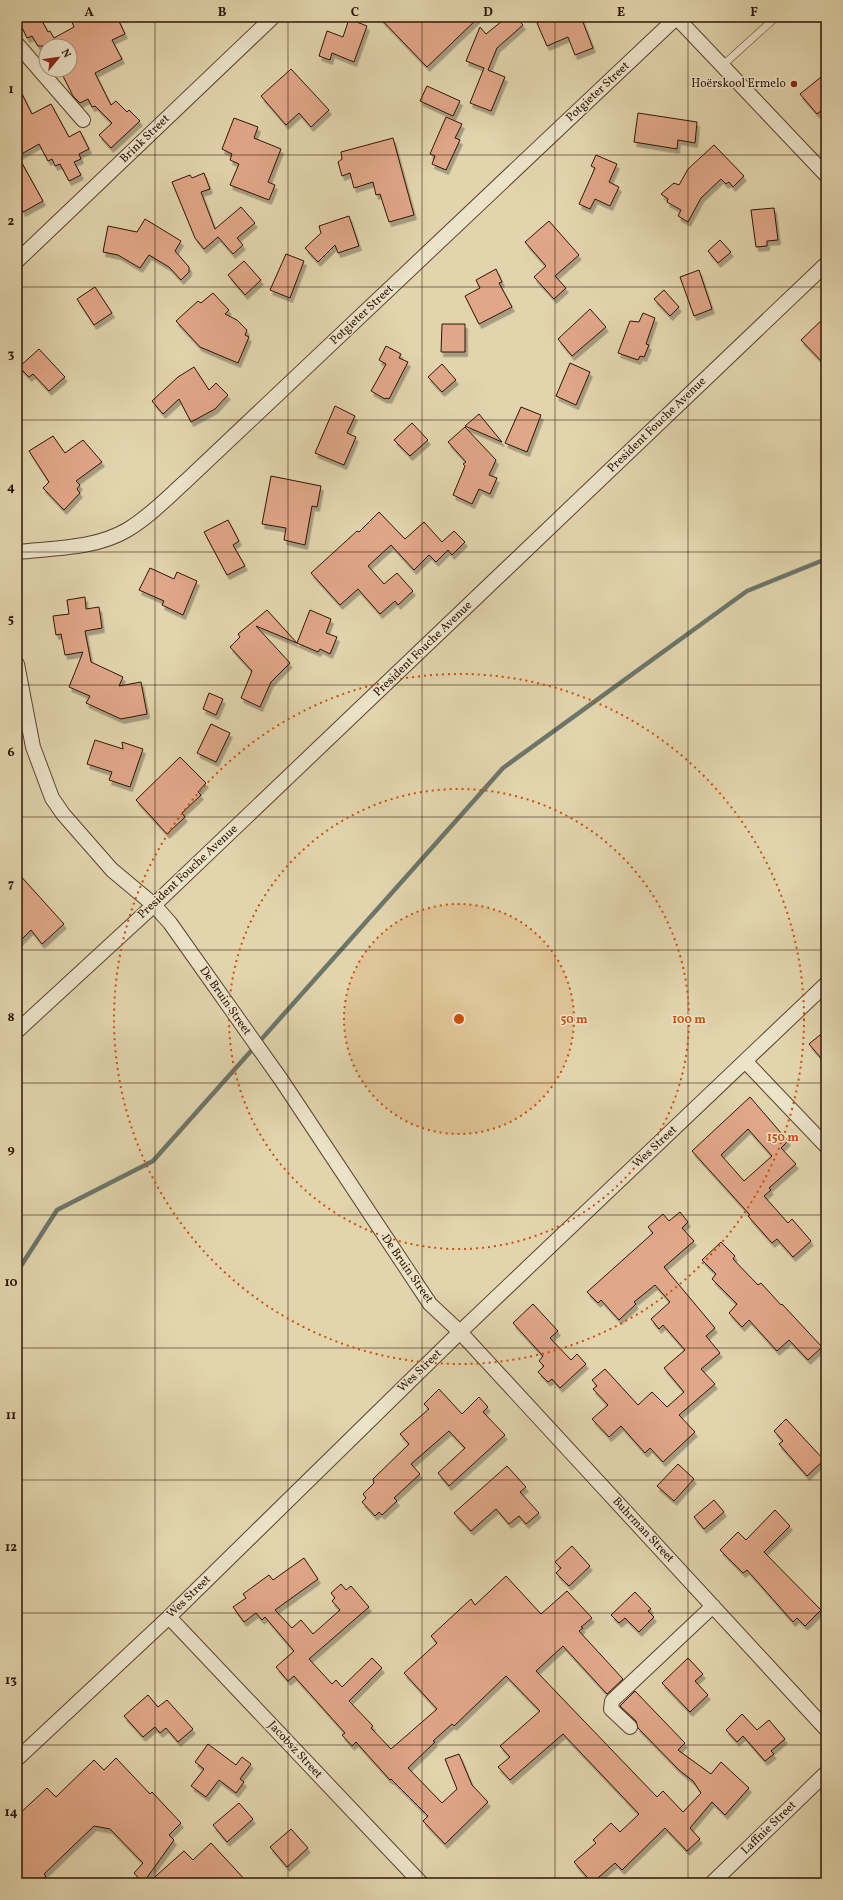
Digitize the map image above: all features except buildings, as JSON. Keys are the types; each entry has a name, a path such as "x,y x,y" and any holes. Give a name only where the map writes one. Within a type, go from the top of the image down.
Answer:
{"street":[{"name":"Brink Street","path":"17,261 273,17"},
{"path":"676,17 826,174"},
{"name":"Potgieter Street","path":"17,552 80,546 104,540 126,531 141,520 186,481 676,17"},
{"path":"17,44 84,120"},
{"name":"President Fouche Avenue","path":"17,1031 154,905 826,264"},
{"name":"De Bruin Street","path":"17,664 33,747 52,798 63,814 112,870 154,905 170,923 243,1028 266,1058 430,1304 460,1332"},
{"name":"Wes Street","path":"17,1759 169,1617 460,1332 826,984"},
{"path":"746,1061 826,1146"},
{"name":"Buhrman Street","path":"460,1332 826,1729"},
{"path":"630,1727 611,1709 612,1700 713,1606"},
{"name":"Jacobsz Street","path":"169,1617 421,1883"},
{"name":"Laffnie Street","path":"712,1883 826,1773"}],"lane":[{"path":"722,66 776,17"}],"waterway":[{"path":"17,1272 57,1210 153,1161 503,768 747,591 826,559"}],"place":[{"name":"Hoërskool Ermelo","path":"794,84"}]}
